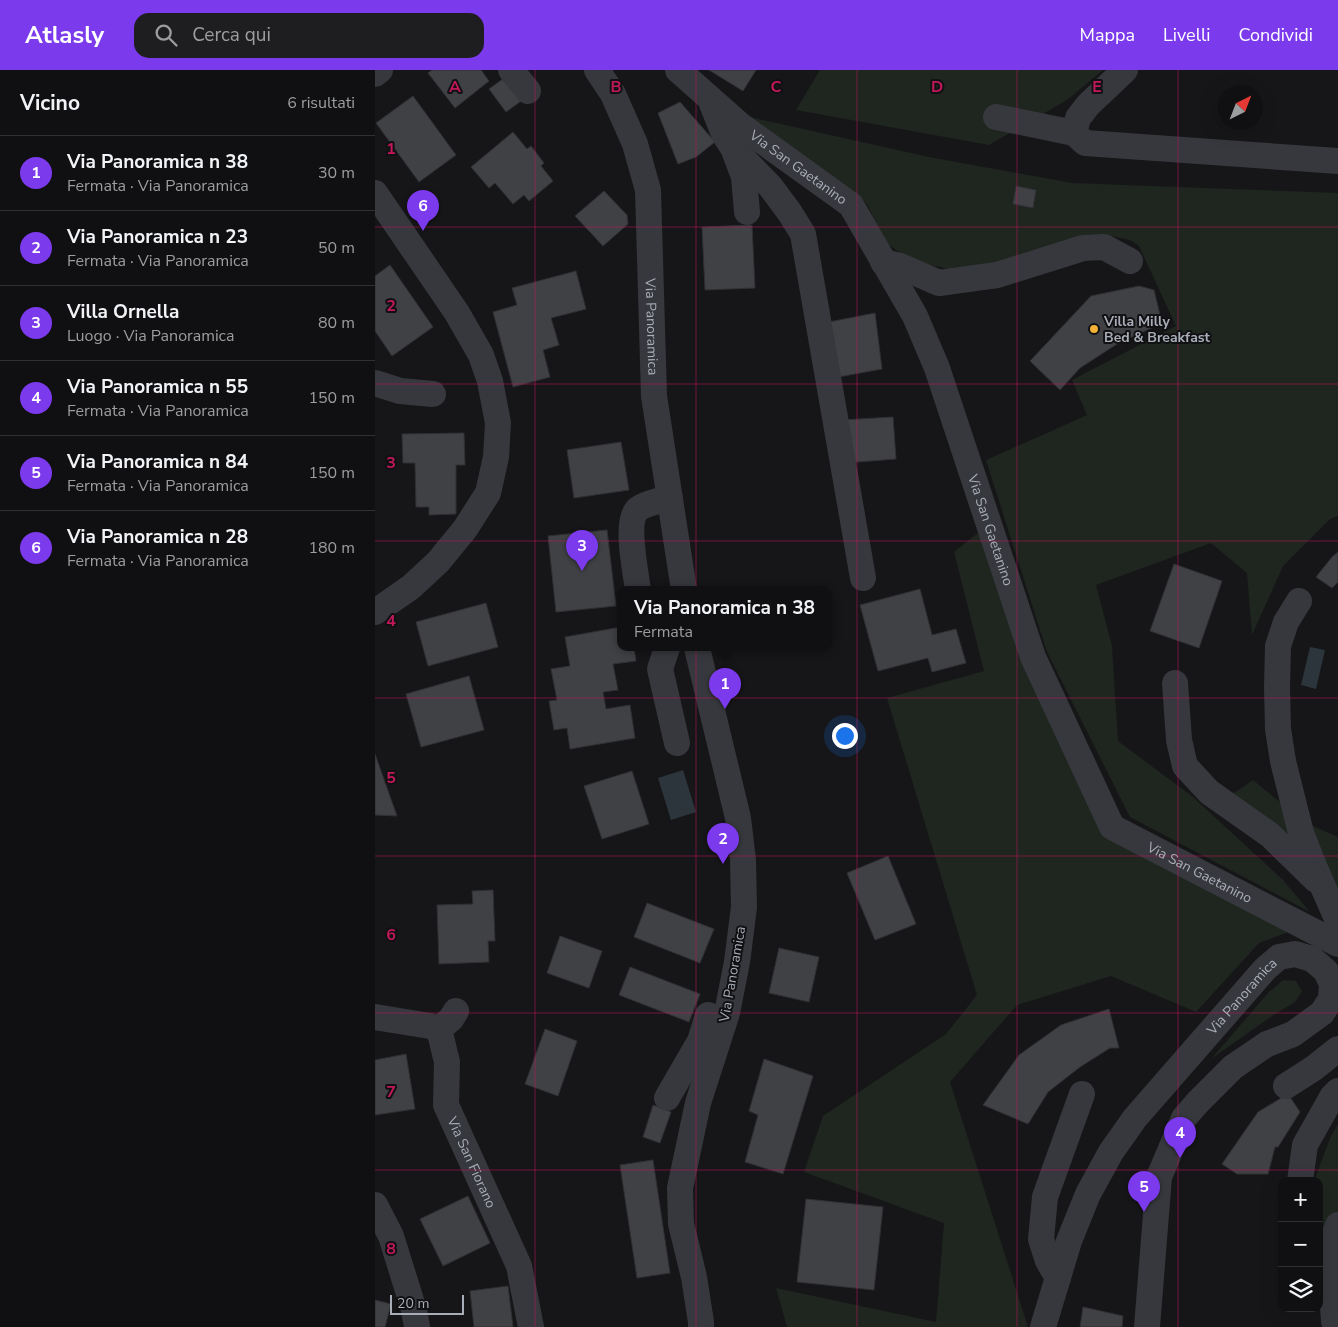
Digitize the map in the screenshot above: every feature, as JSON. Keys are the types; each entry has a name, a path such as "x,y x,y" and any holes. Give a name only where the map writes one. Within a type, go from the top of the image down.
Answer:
{"street":[{"path":"375,74 380,70"},
{"path":"511,70 528,91"},
{"name":"Via Panoramica","path":"597,70 613,94 635,144 648,190 654,396 683,586"},
{"name":"Via San Gaetanino","path":"678,70 734,122 851,205 915,316 937,368 1033,657 1112,827 1338,944"},
{"path":"1074,133 1078,118 1088,104 1125,70"},
{"path":"995,117 1074,133 1085,143 1224,154 1338,160"},
{"path":"734,122 744,177 747,212"},
{"path":"734,122 770,186 803,234 863,578"},
{"path":"375,192 457,313 481,355 490,381 498,423 496,457 488,493 465,529 438,562 411,587 375,612"},
{"path":"883,262 900,266 939,282 997,275 1083,248 1104,247 1131,261"},
{"path":"375,383 400,392 433,394"},
{"path":"638,586 631,522 637,510 653,502 670,498"},
{"path":"1299,601 1286,622 1278,646 1278,729 1283,761 1301,833 1338,921"},
{"path":"666,651 660,669 677,743"},
{"name":"Via Panoramica","path":"698,651 738,818 743,860 744,907 738,955 727,1013 698,1104 680,1188 681,1224 694,1277 701,1327"},
{"path":"1175,683 1179,740 1185,766 1209,792 1270,835 1322,885"},
{"name":"Via Panoramica","path":"1043,1327 1069,1240 1088,1194 1111,1152 1135,1118 1265,969 1279,957 1295,954 1312,959 1335,981 1331,999 1322,1013 1293,1034 1267,1044 1233,1067 1184,1118 1159,1177 1147,1327"},
{"path":"667,1098 700,1042 721,966 738,955"},
{"name":"Via San Fiorano","path":"375,1017 430,1026 447,1020 446,1105 519,1266 531,1327"},
{"path":"1286,1086 1338,1049"},
{"path":"1301,1177 1305,1145 1338,1091"},
{"path":"1058,1278 1048,1262 1041,1239 1045,1197 1082,1094"},
{"path":"375,1205 391,1236 414,1310 417,1327"},
{"path":"1330,1316 1331,1245 1338,1225"}],"shaded area":[{"path":"820,70 1103,70 1067,100 989,145 796,110"},
{"path":"741,115 929,157 1072,183 1338,193 1338,516 1330,519 1283,566 1252,635 1247,573 1211,543 1096,585 1112,646 1118,741 1193,797 1283,880 1310,912 1130,817 1047,652 986,460 1087,415 1072,380 1176,326 1139,246 1130,240 1106,235 978,269 954,270 930,265 902,254 886,243 868,206 861,197"},
{"path":"979,532 1103,834 1291,931 1259,943 1196,1012 1111,976 1017,1005 950,1082 1028,1327 787,1327 776,1288 936,1322 944,1223 804,1172 823,1116 946,1034 977,995 887,698 984,671 954,552"},
{"path":"1310,647 1325,650 1316,689 1301,685"},
{"path":"683,770 696,812 671,820 658,778"},
{"path":"1253,780 1304,822 1338,837 1338,907 1231,795"},
{"path":"1283,980 1296,981 1302,991 1295,1002 1211,1059 1269,992"},
{"path":"1338,1124 1338,1268 1323,1268 1323,1177 1316,1177 1331,1136"}],"building":[{"path":"432,70 481,70 489,81 455,108 428,73"},
{"path":"709,70 756,70 743,91"},
{"path":"507,76 524,99 506,112 489,89"},
{"path":"413,96 456,155 419,182 376,123"},
{"path":"680,102 715,142 696,157 678,164 658,113"},
{"path":"513,132 527,149 531,146 544,163 541,166 553,181 529,201 524,195 513,204 495,183 489,188 471,167"},
{"path":"1016,186 1036,190 1033,208 1013,204"},
{"path":"604,191 627,215 628,224 603,246 575,216"},
{"path":"752,225 755,288 705,290 702,227"},
{"path":"390,265 433,327 392,356 375,331 375,276"},
{"path":"576,271 586,309 551,318 559,345 543,350 550,377 513,387 493,312 517,305 512,288"},
{"path":"1139,286 1154,290 1162,323 1117,344 1080,368 1060,390 1030,361 1091,296"},
{"path":"875,313 882,369 833,378 824,323"},
{"path":"893,417 896,459 845,463 842,420"},
{"path":"464,433 465,465 456,465 456,514 429,515 429,507 416,507 415,463 403,463 402,434"},
{"path":"621,442 629,490 574,498 567,450"},
{"path":"607,530 616,606 556,612 548,536"},
{"path":"1338,552 1338,582 1332,588 1316,577"},
{"path":"1174,564 1222,581 1199,648 1150,631"},
{"path":"920,589 932,635 956,629 966,663 932,672 928,658 878,671 860,605"},
{"path":"486,603 498,647 428,666 416,622"},
{"path":"617,628 617,651 634,651 636,661 613,664 618,690 603,692 606,709 630,705 635,738 570,749 567,728 554,730 549,701 557,700 551,669 570,666 565,637"},
{"path":"469,676 484,730 421,747 406,694"},
{"path":"375,754 397,816 375,815"},
{"path":"632,771 649,824 602,839 584,786"},
{"path":"888,856 916,924 875,940 847,873"},
{"path":"493,890 495,941 488,941 489,962 439,964 437,905 473,904 472,891"},
{"path":"647,903 714,929 700,963 634,937"},
{"path":"560,936 602,951 589,988 547,973"},
{"path":"779,948 819,957 809,1002 769,993"},
{"path":"630,967 700,994 689,1022 619,995"},
{"path":"1109,1009 1119,1048 1110,1048 1080,1067 1048,1092 1028,1124 983,1105 1019,1055 1061,1025"},
{"path":"545,1029 577,1041 558,1096 525,1084"},
{"path":"406,1054 415,1109 375,1115 375,1060"},
{"path":"764,1059 813,1076 783,1174 745,1162 758,1115 749,1111"},
{"path":"1288,1094 1300,1112 1278,1147 1275,1147 1268,1174 1237,1174 1222,1164 1258,1112"},
{"path":"653,1105 671,1112 660,1143 643,1137"},
{"path":"653,1160 670,1273 637,1278 620,1165"},
{"path":"468,1196 490,1243 443,1266 420,1219"},
{"path":"806,1199 883,1207 874,1290 797,1282"},
{"path":"508,1286 513,1327 474,1327 470,1291"},
{"path":"375,1300 391,1304 385,1327 375,1327"},
{"path":"1083,1307 1123,1316 1122,1327 1080,1327"}],"place":[{"name":"Via Panoramica n 28","path":"423,231"},
{"name":"Villa Milly Bed & Breakfast","path":"1094,329"},
{"name":"Villa Ornella","path":"582,571"},
{"name":"Via Panoramica n 38","path":"725,709"},
{"name":"Via Panoramica n 23","path":"723,864"},
{"name":"Via Panoramica n 55","path":"1180,1158"},
{"name":"Via Panoramica n 84","path":"1144,1212"}]}
